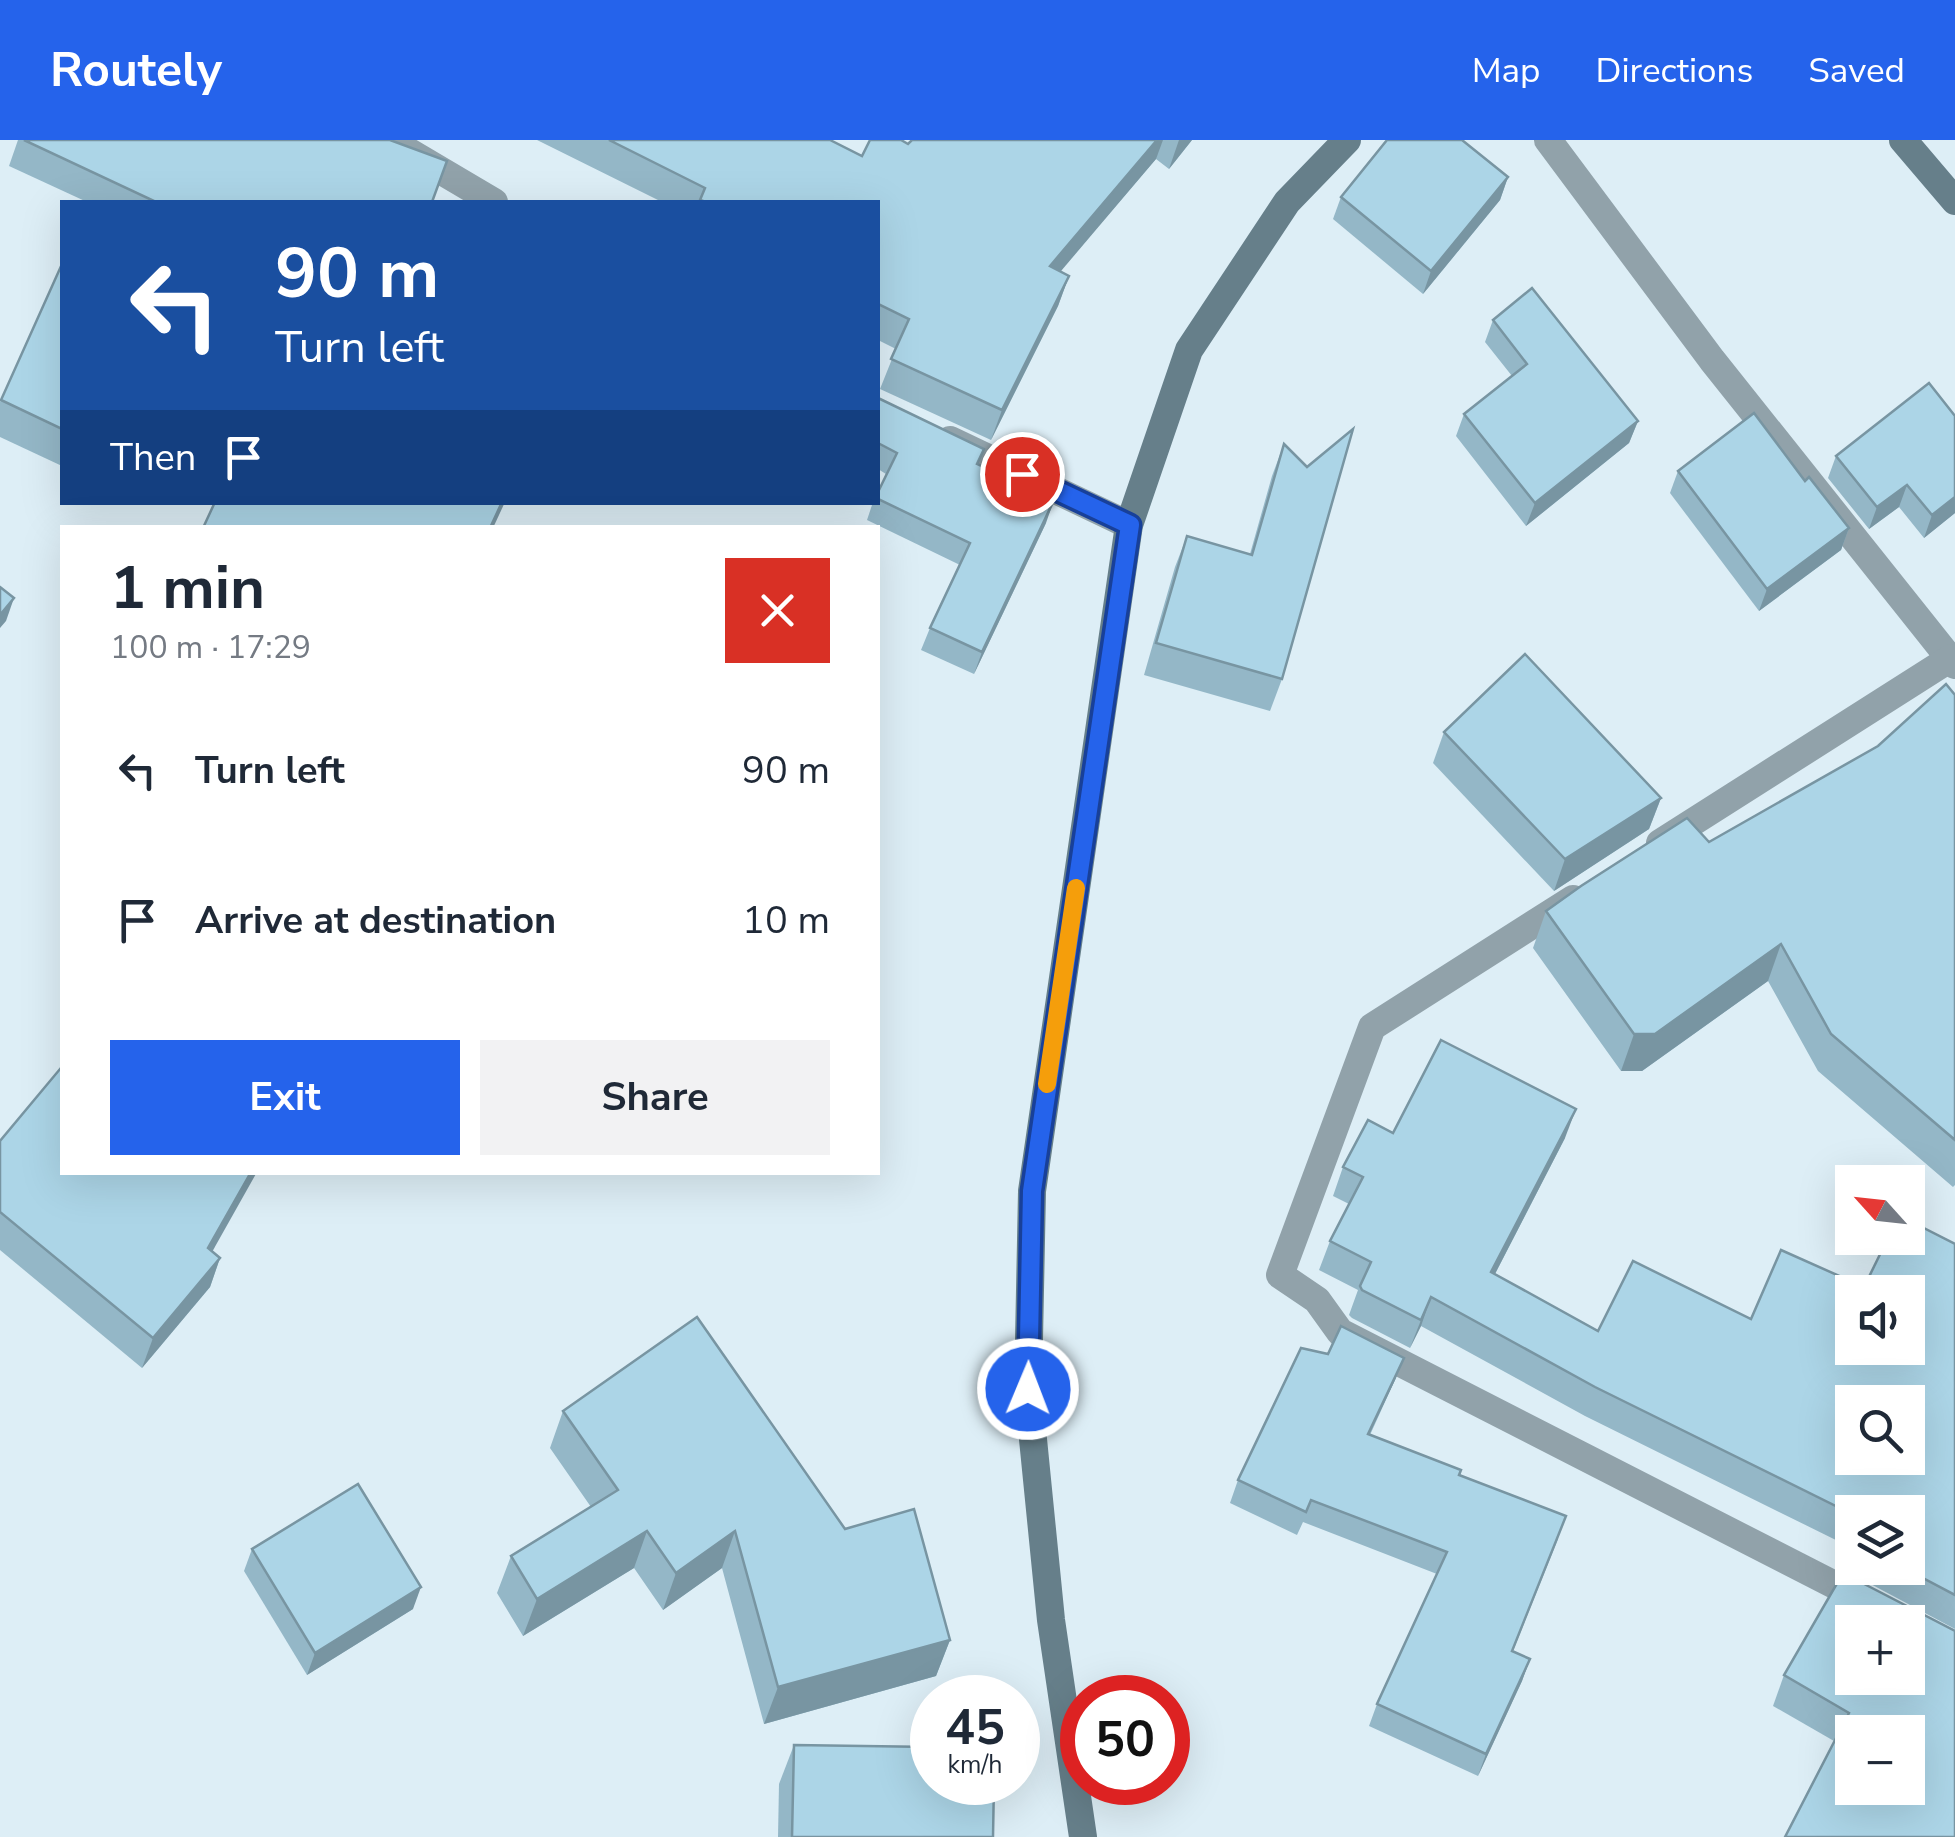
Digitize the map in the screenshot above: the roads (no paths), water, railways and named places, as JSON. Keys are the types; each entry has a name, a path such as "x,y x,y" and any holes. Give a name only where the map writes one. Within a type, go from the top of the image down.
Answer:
{"main road":[{"path":"1083,1837 1051,1620 1028,1389 1032,1191 1130,525 1189,350 1287,202 1347,140"},
{"path":"1903,140 1955,202"}],"street":[{"path":"390,140 491,200"},
{"path":"1548,140 1712,360 1953,662 1636,858"},
{"path":"932,432 1130,525"},
{"path":"1587,890 1372,1026 1280,1275 1318,1300 1340,1332 1873,1605"}]}
